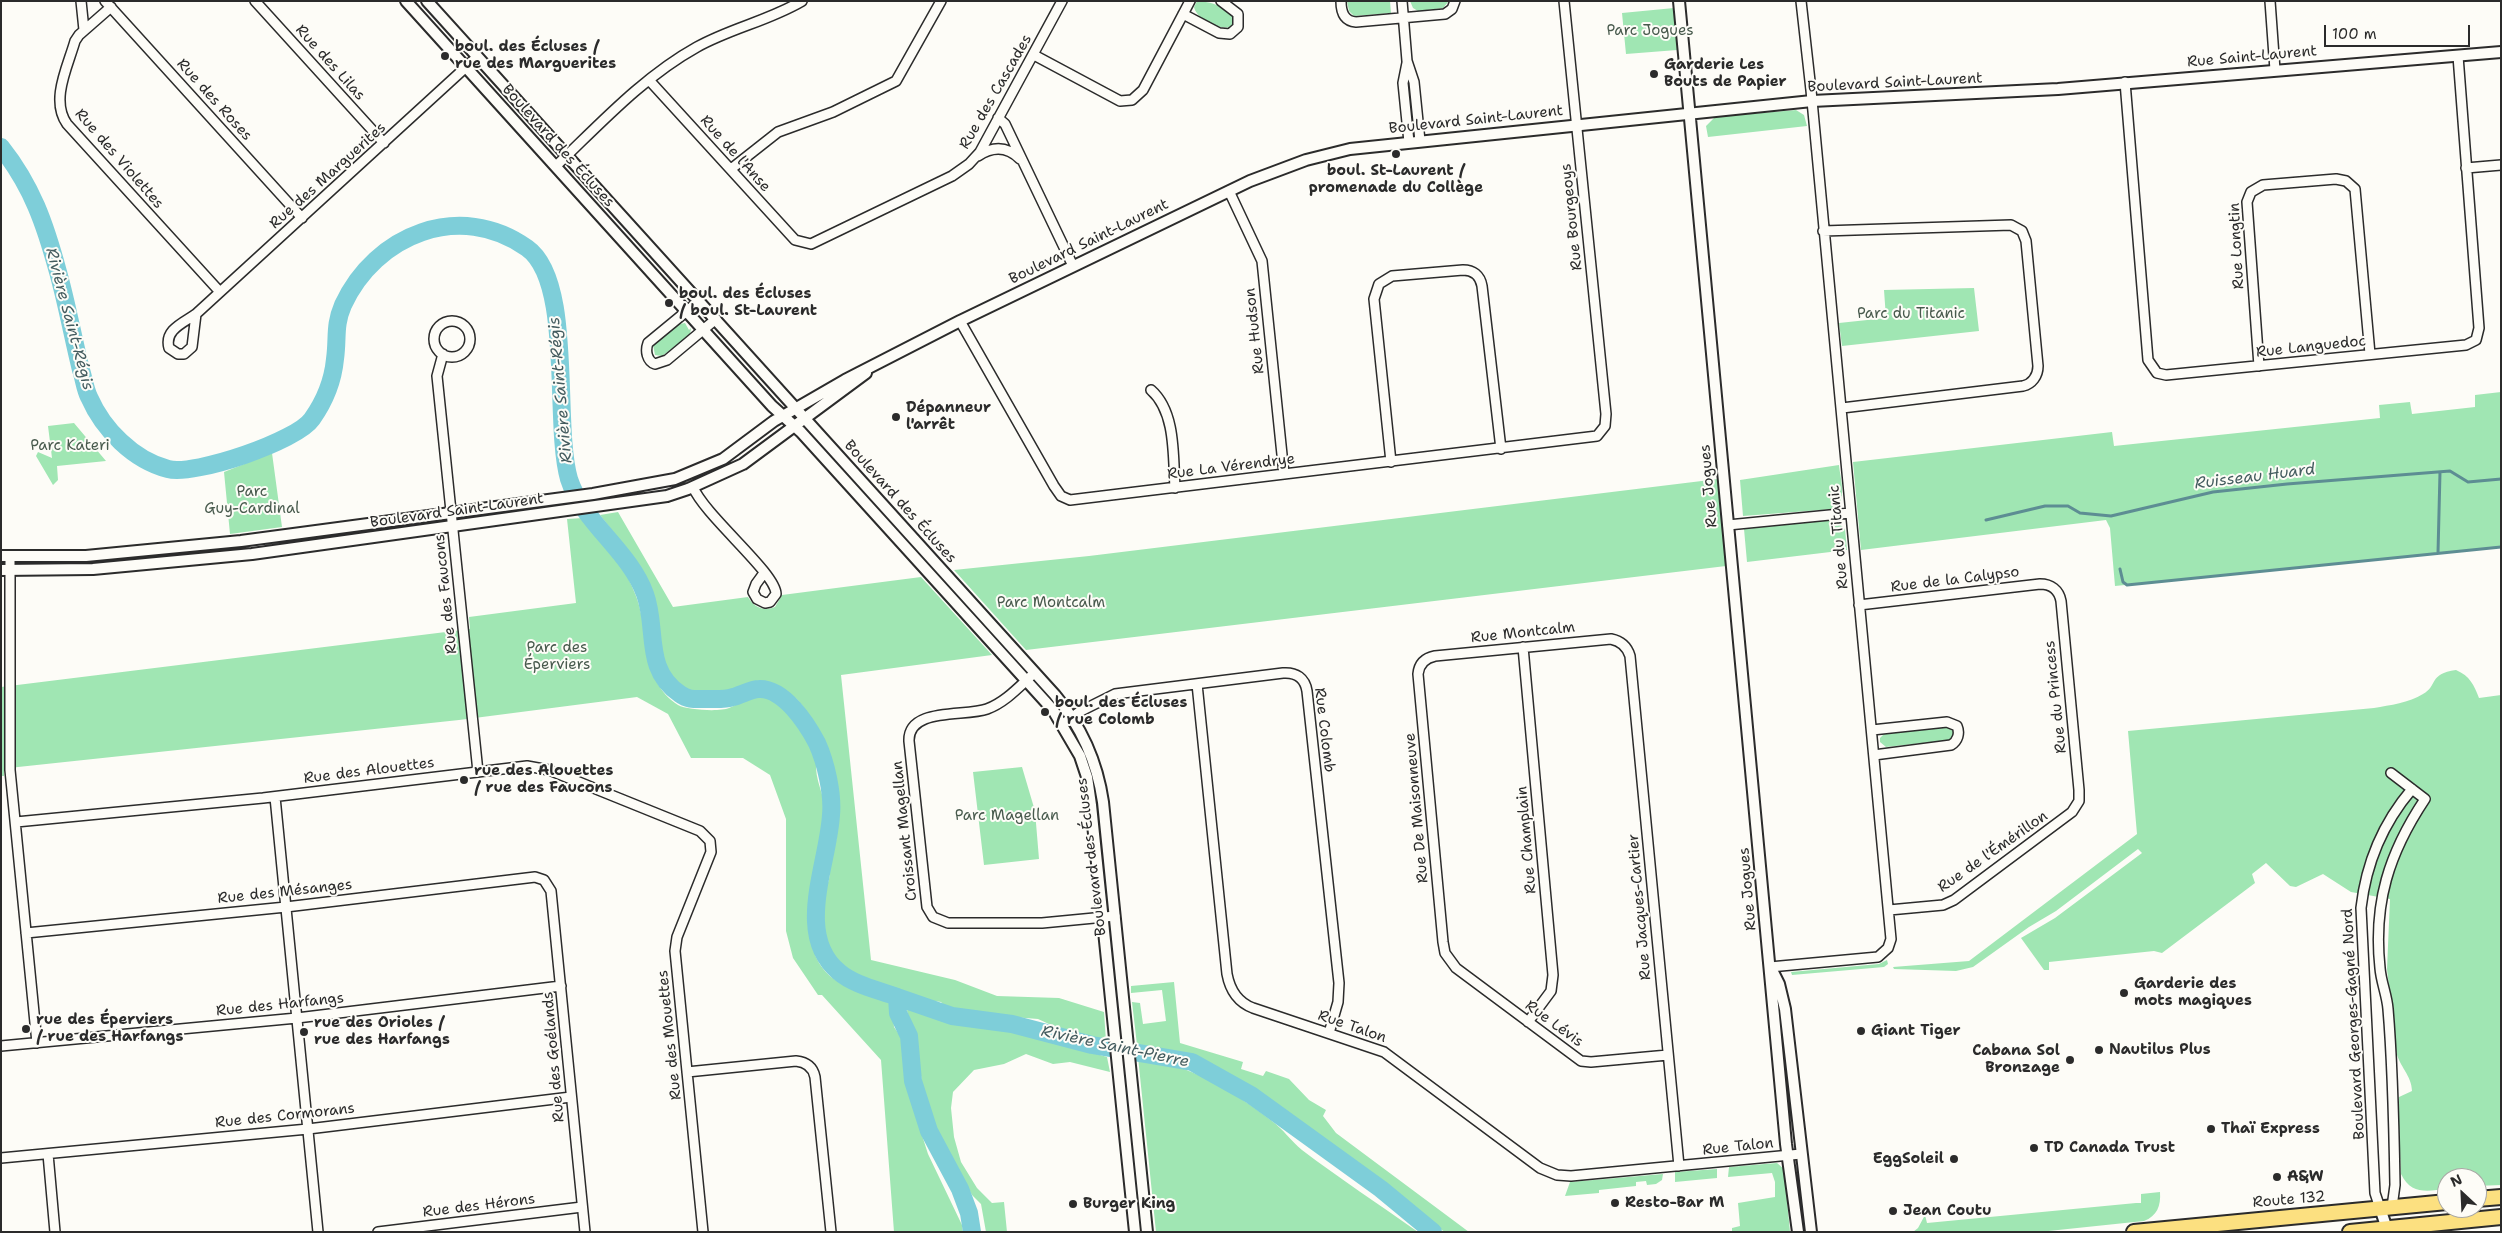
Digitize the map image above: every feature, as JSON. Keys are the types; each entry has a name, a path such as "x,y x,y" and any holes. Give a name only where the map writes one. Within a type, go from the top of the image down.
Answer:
{"highway":[{"path":"2487,1199 2501,1197"},
{"name":"Route 132","path":"2134,1232 2437,1203"},
{"path":"2350,1232 2388,1230 2501,1217"},
{"path":"2452,1232 2469,1220"}],"street":[{"path":"81,1 84,30"},
{"name":"Rue des Lilas","path":"255,1 384,143"},
{"name":"Boulevard des Écluses","path":"406,1 704,330 1026,680 1062,724 1080,756 1088,786 1135,1232"},
{"name":"Boulevard des Écluses","path":"427,1 1035,672 1072,717 1089,749 1099,778 1147,1232"},
{"path":"556,166 649,80 671,63 708,41 736,28 779,14 802,1"},
{"path":"730,169 778,132 827,114 896,80 941,1"},
{"name":"Rue des Cascades","path":"803,244 816,243 944,180 959,172 976,157 1034,55 1062,1"},
{"path":"1034,55 1116,99 1128,101 1136,98 1143,90 1190,1"},
{"path":"1183,14 1219,33 1230,34 1238,26 1238,14 1221,1"},
{"path":"1341,1 1344,16 1350,22 1445,14 1452,9 1455,1"},
{"path":"1402,1 1407,61 1414,82 1420,141"},
{"name":"Rue Bourgeoys","path":"1564,1 1606,414 1603,430"},
{"name":"Rue Jogues","path":"1679,1 1788,1156 1798,1232"},
{"name":"Rue du Titanic","path":"1770,967 1881,955 1890,944 1889,910 1850,513 1842,408 1801,1"},
{"path":"2270,1 2275,70"},
{"name":"Rue des Violettes","path":"108,4 75,41 60,96 60,108 63,119 220,292"},
{"name":"Rue des Roses","path":"108,4 302,218"},
{"name":"Rue Saint-Laurent","path":"2125,82 2501,52"},
{"name":"Rue Languedoc","path":"2125,82 2149,364 2156,373 2166,375 2466,345 2476,340 2479,328 2458,56"},
{"name":"Rue des Marguerites","path":"196,314 477,57"},
{"path":"1407,61 1403,83 1409,142"},
{"name":"Rue de l'Anse","path":"649,80 789,234 803,244"},
{"name":"Boulevard Saint-Laurent","path":"6,556 86,556 225,542 593,494 654,484 698,471 732,454 783,416 844,380 877,365 960,321 1228,191 1306,160 1350,149 1576,124 1812,101 2015,92 2125,82"},
{"path":"998,118 1005,124 1073,266"},
{"path":"976,157 990,150 1004,149 1014,154 1024,163"},
{"path":"2466,168 2501,166"},
{"name":"Rue Longtin","path":"2258,366 2246,202 2254,189 2268,184 2336,179 2346,181 2355,189 2370,354"},
{"name":"Rue Hudson","path":"1228,191 1262,261 1284,474"},
{"path":"1823,231 2012,225 2022,231 2026,241 2038,366 2034,379 2023,386 1842,408"},
{"path":"1391,462 1374,299 1379,284 1392,276 1463,270 1473,272 1480,277 1501,449"},
{"path":"700,301 648,343 647,352 650,361 655,364 667,360 716,319"},
{"name":"Rue La Vérendrye","path":"960,321 1061,496 1074,500 1594,437 1603,430"},
{"path":"446,322 458,322 463,325 470,335 470,341 465,352 454,357 443,354 438,351 434,340 437,329 446,322"},
{"name":"Rue des Faucons","path":"443,354 437,376 478,772"},
{"name":"Boulevard Saint-Laurent","path":"6,570 93,569 269,552 666,496 693,487 743,464 793,425 854,384 877,365"},
{"path":"1151,390 1161,401 1167,413 1175,488"},
{"path":"693,487 704,506 764,573"},
{"path":"1728,525 1850,513"},
{"path":"6,556 10,759 37,1042"},
{"name":"Rue de la Calypso","path":"1859,605 2040,584 2054,588"},
{"name":"Rue du Princess","path":"2054,588 2061,601 2079,790 2077,806"},
{"name":"Rue Montcalm","path":"1423,662 1435,656 1611,638 1625,646"},
{"name":"Rue Jacques-Cartier","path":"1625,646 1630,656 1679,1166"},
{"name":"Rue Champlain","path":"1523,647 1553,981 1546,1000 1528,1022"},
{"name":"Rue De Maisonneuve","path":"1423,662 1418,674 1445,953"},
{"name":"Croissant Magellan","path":"1035,672 1002,702 989,708 922,719 911,730 909,741 927,907 933,917 948,923 1042,923 1115,916"},
{"name":"Rue Colomb","path":"1062,724 1114,694 1287,673 1301,678 1307,687 1339,984 1338,1002 1329,1033"},
{"name":"Rue Talon","path":"1197,684 1229,983 1235,996 1248,1006 1371,1046 1393,1058 1493,1134 1540,1168 1550,1173 1571,1176 1801,1154"},
{"path":"1872,730 1947,722 1957,726 1958,733 1956,741 1951,745 1874,755"},
{"name":"Rue des Alouettes","path":"16,822 275,797 528,766 548,770 700,831 710,841"},
{"path":"2391,773 2412,789"},
{"name":"Boulevard Georges-Gagné Nord","path":"2412,789 2425,799 2408,825 2391,860 2378,922 2380,969 2388,1011 2396,1185 2386,1208 2375,1193 2361,908 2366,878 2374,851 2389,819 2412,789"},
{"path":"275,797 318,1232"},
{"name":"Rue de l'Émérillon","path":"1889,910 1951,902 2072,812 2077,806"},
{"name":"Rue des Mouettes","path":"703,1232 676,947 710,856 710,841"},
{"name":"Rue des Mésanges","path":"26,933 286,907 536,877 546,881"},
{"name":"Rue des Goélands","path":"546,881 551,891 585,1232"},
{"name":"Rue Lévis","path":"1445,953 1456,968 1581,1061 1591,1062 1668,1055"},
{"name":"Rue Jogues","path":"1770,967 1779,984 1785,1009 1811,1232"},
{"name":"Rue des Harfangs","path":"1,1046 297,1018 561,986"},
{"path":"687,1072 796,1061 804,1062 810,1066 816,1077 831,1232"},
{"name":"Rue des Cormorans","path":"1,1158 308,1128 571,1097"},
{"path":"48,1154 55,1232"},
{"name":"Rue des Hérons","path":"378,1232 426,1229 582,1208"},
{"path":"2386,1208 2388,1230"}],"green space":[{"path":"1197,1 1207,2 1228,11 1234,19 1232,26 1216,26 1204,20 1199,16 1194,7"},
{"path":"1347,1 1390,1 1391,13 1354,16 1349,11"},
{"path":"1410,1 1449,1 1443,8 1418,11 1413,8"},
{"name":"Parc Jogues","path":"1674,8 1677,50 1626,54 1622,13"},
{"path":"1796,110 1804,115 1807,126 1708,137 1706,126 1715,117"},
{"name":"Parc du Titanic","path":"1974,288 1979,331 1842,346 1839,323 1886,318 1884,290"},
{"path":"685,323 689,330 691,328 690,335 662,356 655,355 653,345 680,324"},
{"path":"2501,392 2501,547 2115,586 2110,528 2106,520 1861,550 1853,462 2112,432 2114,446 2380,418 2379,405 2410,402 2412,414 2475,407 2475,395"},
{"name":"Parc Kateri","path":"74,423 106,461 57,466 58,480 53,485 36,456 38,452 52,458 48,426"},
{"name":"Parc Guy-Cardinal","path":"272,453 282,527 230,534 224,472"},
{"path":"1839,465 1842,495 1841,500 1834,509 1743,516 1740,480"},
{"name":"Parc Montcalm","path":"1718,479 1726,566 1026,650 954,570 1089,556"},
{"path":"618,512 673,607 748,597 759,608 767,609 775,607 782,595 921,577 992,655 841,675 871,960 955,980 997,996 1059,998 1104,1012 1106,1041 1075,1036 1038,1019 949,1012 941,1002 915,996 863,978 840,964 830,955 823,944 819,931 818,916 829,879 831,848 836,841 837,835 834,785 822,742 814,731 807,712 791,695 775,687 758,685 705,693 689,690 673,681 668,675 665,666 658,613 652,592 640,568 600,515"},
{"name":"Parc des Éperviers","path":"583,518 614,555 631,585 640,610 652,669 657,683 666,695 682,707 711,710 729,708 758,695 771,695 779,699 786,706 795,724 815,748 818,757 817,775 827,813 827,826 811,897 810,930 812,945 818,960 826,972 839,982 892,1002 894,1027 903,1040 906,1085 928,1154 962,1225 963,1232 894,1232 881,1060 822,995 818,995 793,958 786,931 786,819 770,775 743,758 691,758 668,714 637,697 459,720 18,767 4,769 4,776 1,776 1,687 470,629 469,617 576,603 567,519"},
{"path":"1835,520 1845,529 1847,550 1747,562 1744,529"},
{"path":"2456,670 2465,675 2471,681 2479,698 2501,695 2501,1185 2487,1186 2487,1168 2437,1168 2437,1190 2426,1191 2415,1189 2405,1181 2401,1174 2398,1103 2399,1097 2412,1091 2410,1081 2396,1051 2387,969 2390,899 2351,892 2323,874 2296,887 2290,886 2266,863 2252,874 2255,883 2162,953 2154,951 2049,962 2049,970 2044,970 2021,938 2055,918 2142,853 2138,849 2056,911 2029,927 1973,967 1956,971 1894,969 1893,967 1969,961 2137,834 2128,731 2393,705 2406,702 2428,691 2437,677"},
{"path":"1948,727 1954,732 1950,740 1886,747 1880,742 1880,738 1884,734"},
{"name":"Parc Magellan","path":"1022,767 1035,811 1039,859 984,865 973,772"},
{"path":"1887,960 1888,964 1884,967 1792,975 1791,972 1879,964"},
{"path":"1174,982 1180,1043 1243,1062 1241,1069 1263,1076 1266,1071 1289,1079 1309,1100 1326,1110 1323,1116 1336,1133 1469,1232 1445,1232 1371,1185 1272,1106 1240,1084 1206,1066 1137,1045 1132,1002 1140,1003 1143,1024 1166,1021 1162,990 1131,993 1131,986"},
{"path":"909,1003 961,1022 1001,1026 1107,1057 1110,1072 1070,1062 1053,1064 1026,1054 1004,1064 974,1070 953,1092 951,1108 954,1137 961,1162 977,1188 992,1203 1004,1202 1007,1232 986,1232 981,1204 972,1195 937,1129 924,1098 916,1038 907,1011"},
{"path":"1138,1057 1174,1065 1209,1080 1242,1099 1276,1124 1302,1150 1418,1232 1156,1232"},
{"path":"1777,1163 1784,1169 1790,1232 1732,1232 1732,1228 1740,1226 1738,1203 1775,1197 1775,1182 1772,1173 1728,1177 1729,1167"},
{"path":"1717,1169 1717,1178 1675,1182 1675,1172"},
{"path":"1663,1174 1662,1180 1656,1184 1647,1185 1646,1181 1636,1182 1636,1186 1599,1190 1599,1193 1565,1196 1570,1182"},
{"path":"2160,1192 2160,1202 2157,1210 2144,1221 2039,1232 1913,1232 1918,1228 1925,1215 1927,1223 2141,1203 2141,1194"}],"waterway":[{"name":"Rivière Saint-Régis","path":"1,147 21,176 42,222 53,254 86,387 95,409 111,431 131,451 155,465 168,469 181,470 221,462 267,446 303,428 312,419 330,383 336,352 337,326 343,305 357,280 376,260 398,244 422,232 448,226 474,227 501,234 527,248 542,265 551,290 557,321 562,424 569,479 585,509 638,578 649,607 656,661 661,673 668,684 680,694 692,699 726,699 756,689 768,690 777,694 794,708 817,743 828,779 831,798 829,835 817,898 816,919 818,939 826,957 845,977 859,984 897,997 898,1013 909,1036 913,1081 929,1131 960,1189 969,1213 972,1232"},
{"name":"Ruisseau Huard","path":"1986,520 2045,506 2068,506 2080,513 2111,516 2213,492 2450,471 2468,482 2501,479"},
{"path":"2438,553 2440,472"},
{"path":"2120,569 2123,582 2127,585 2501,547"},
{"name":"Rivière Saint-Pierre","path":"897,997 952,1016 1012,1024 1092,1045 1192,1062 1251,1095 1381,1189 1433,1232"}],"place":[{"name":"boul. des Écluses / rue des Marguerites","path":"445,56"},
{"name":"Garderie Les Bouts de Papier","path":"1654,74"},
{"name":"boul. St-Laurent / promenade du Collège","path":"1396,154"},
{"name":"boul. des Écluses / boul. St-Laurent","path":"669,303"},
{"name":"Dépanneur l'arrêt","path":"896,417"},
{"name":"boul. des Écluses / rue Colomb","path":"1045,712"},
{"name":"rue des Alouettes / rue des Faucons","path":"464,780"},
{"name":"Garderie des mots magiques","path":"2124,993"},
{"name":"rue des Éperviers / rue des Harfangs","path":"26,1029"},
{"name":"Giant Tiger","path":"1861,1031"},
{"name":"rue des Orioles / rue des Harfangs","path":"304,1032"},
{"name":"Nautilus Plus","path":"2099,1050"},
{"name":"Cabana Sol Bronzage","path":"2070,1060"},
{"name":"Thaï Express","path":"2211,1129"},
{"name":"TD Canada Trust","path":"2034,1148"},
{"name":"EggSoleil","path":"1954,1159"},
{"name":"A&W","path":"2277,1177"},
{"name":"Resto-Bar M","path":"1615,1203"},
{"name":"Burger King","path":"1073,1204"},
{"name":"Jean Coutu","path":"1893,1211"}]}
